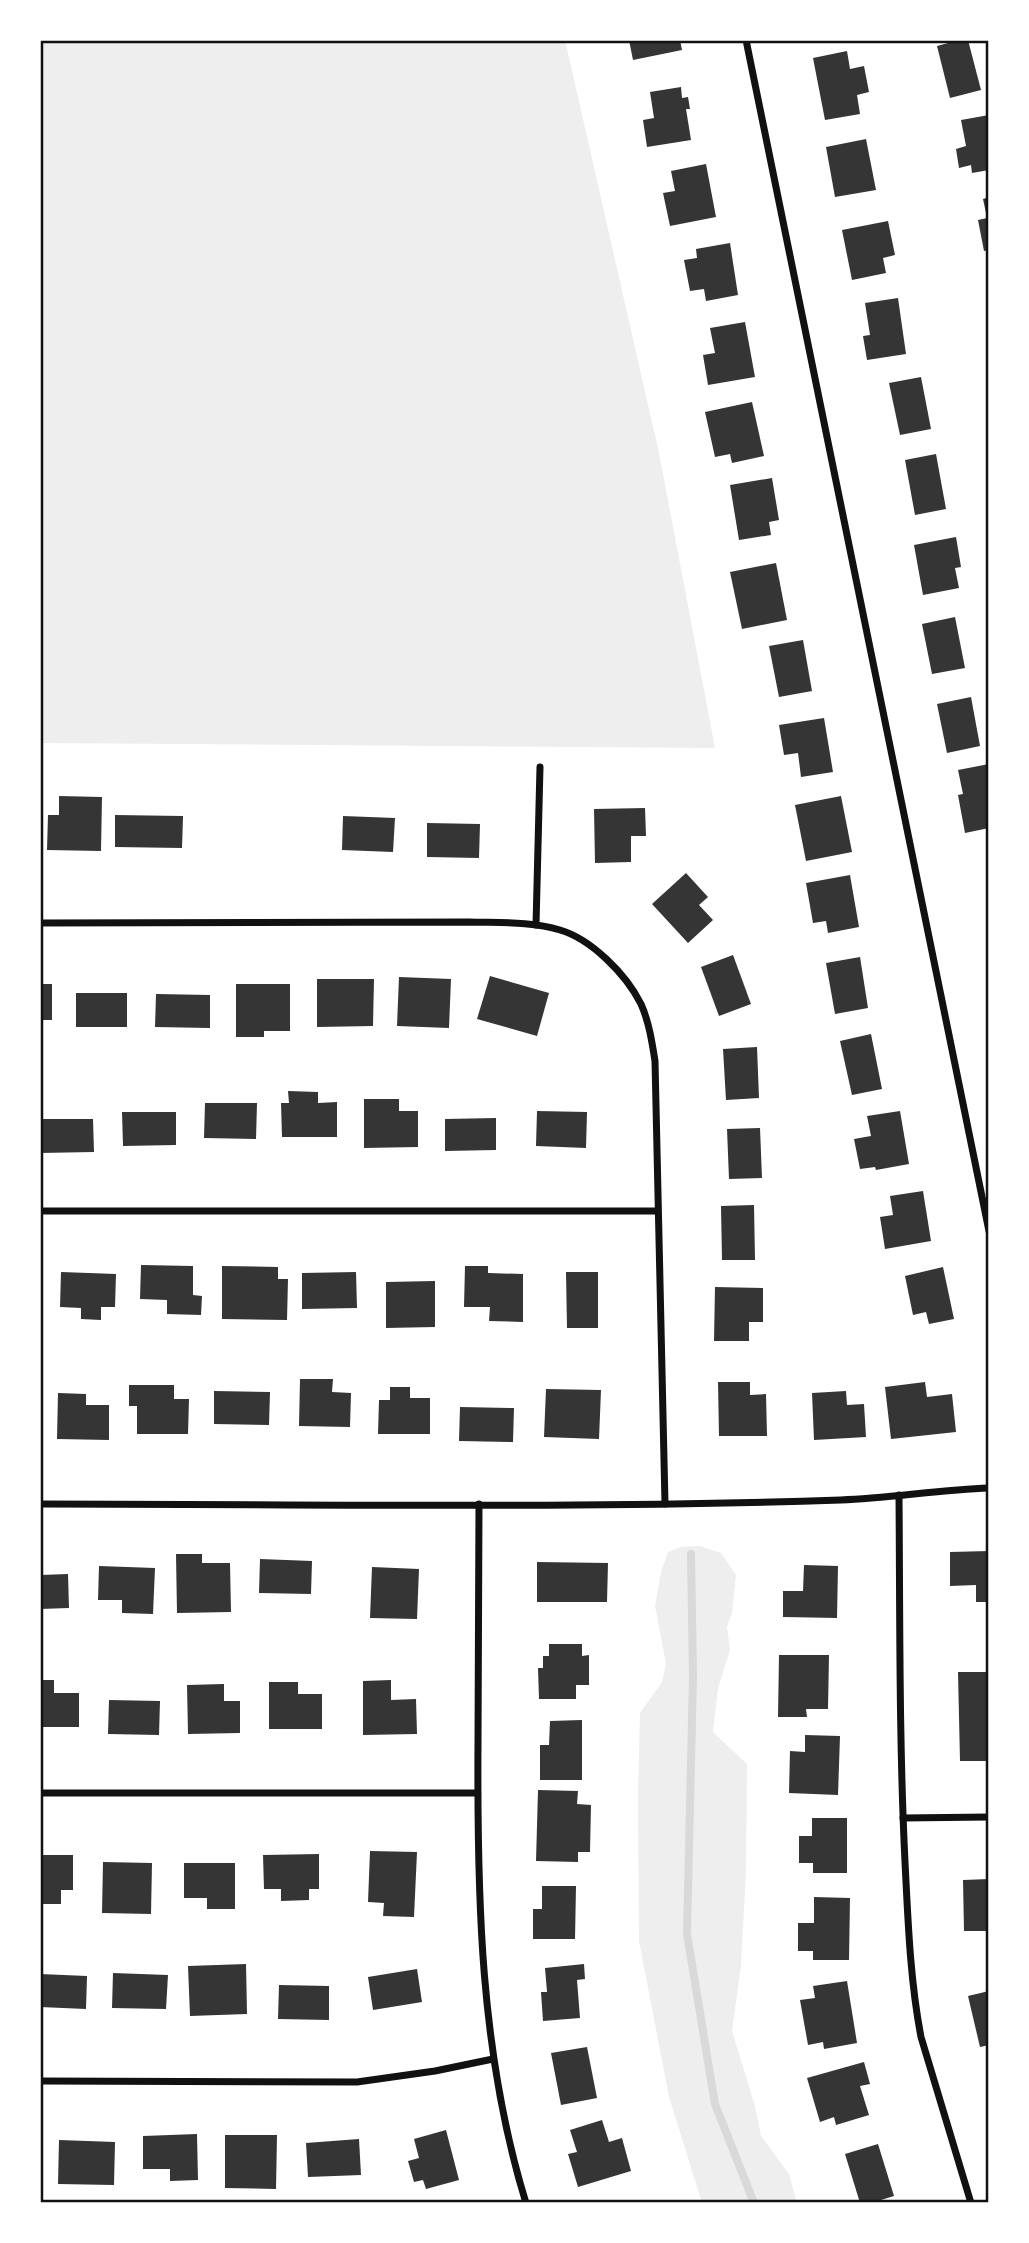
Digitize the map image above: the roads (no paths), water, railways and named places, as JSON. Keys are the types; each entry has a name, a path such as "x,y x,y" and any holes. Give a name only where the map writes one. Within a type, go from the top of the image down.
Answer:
{"street":[{"path":"746,40 989,1231"},
{"path":"536,925 540,767"},
{"path":"40,923 469,922 536,925 559,930 593,947 612,965 640,1003 649,1026 655,1061 665,1504"},
{"path":"40,1211 657,1211"},
{"path":"40,1504 665,1504 844,1500 934,1490 989,1488"},
{"path":"899,1495 903,1818 917,2017 971,2203"},
{"path":"479,1504 477,1793 485,1992 493,2059 514,2162 526,2203"},
{"path":"40,1793 477,1793"},
{"path":"903,1818 989,1817"},
{"path":"40,2081 357,2082 435,2071 493,2059"}],"waterway":[{"path":"691,1554 693,1677 687,1934 715,2104 754,2203"}]}
